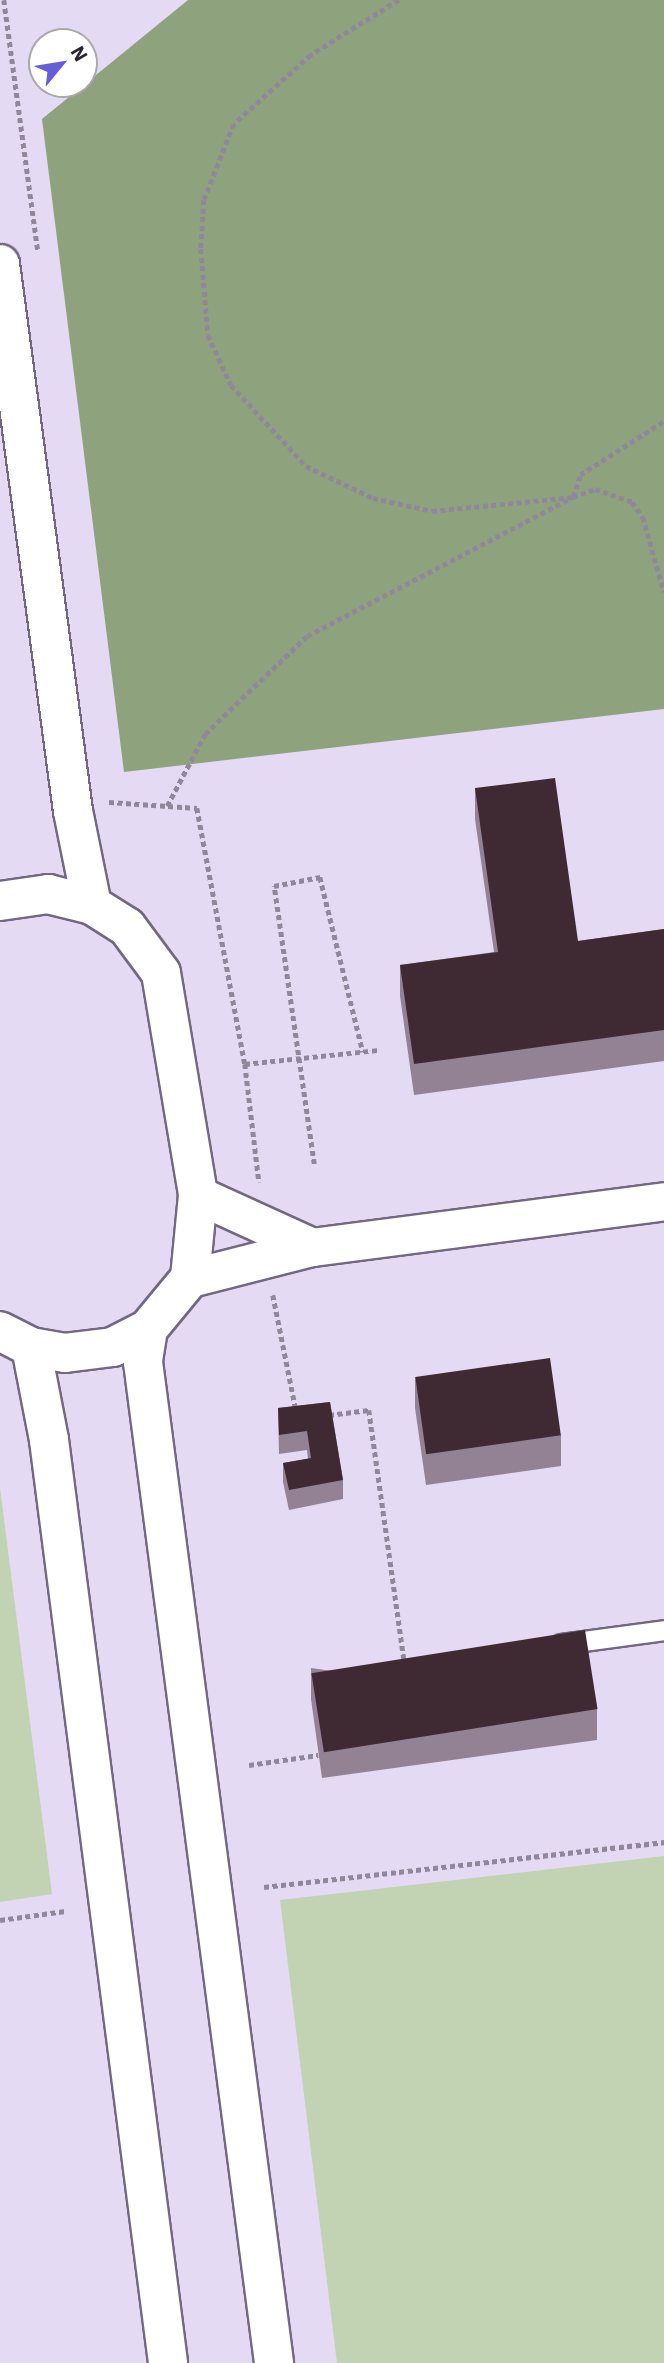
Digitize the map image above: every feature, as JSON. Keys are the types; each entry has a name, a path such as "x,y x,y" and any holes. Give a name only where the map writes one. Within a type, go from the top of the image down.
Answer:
{"street":[{"path":"0,264 73,811 92,905"},
{"path":"0,901 48,894 92,905 127,927 161,972 198,1195 190,1278"},
{"path":"198,1195 265,1242 312,1247 664,1201"},
{"path":"15,1339 65,1353 113,1347 148,1329 190,1278 265,1242"},
{"path":"148,1329 143,1362 274,2363"},
{"path":"15,1339 49,1440 168,2363"}],"lane":[{"path":"541,1646 664,1630"}],"path":[{"path":"4,0 39,258"},
{"path":"399,0 311,55 234,124 204,200 201,249 208,335 231,385 306,466 373,498 432,511 573,497"},
{"path":"573,497 580,475 664,421"},
{"path":"167,806 205,734 307,636 573,497 595,489 632,502 643,517 664,592"},
{"path":"107,789 108,802 197,808 245,1064 265,1242 298,1418"},
{"path":"314,1164 302,1058 274,886 320,877 363,1052"},
{"path":"245,1064 379,1050"},
{"path":"321,1415 369,1410 404,1665"},
{"path":"249,1765 318,1755"},
{"path":"264,1887 664,1843"},
{"path":"0,1920 65,1911"}],"green space":[{"path":"188,0 664,0 664,709 124,772 42,119 68,98 98,98 98,73"},
{"path":"0,1488 52,1894 0,1902"},
{"path":"664,1856 664,2363 337,2363 280,1900"}],"building":[{"path":"555,778 578,941 664,929 664,1030 414,1064 400,965 498,952 475,788"},
{"path":"550,1358 561,1435 426,1454 415,1377"},
{"path":"330,1402 343,1480 289,1490 283,1463 311,1458 307,1431 279,1435 278,1408"},
{"path":"585,1630 598,1709 324,1752 311,1673"}]}
